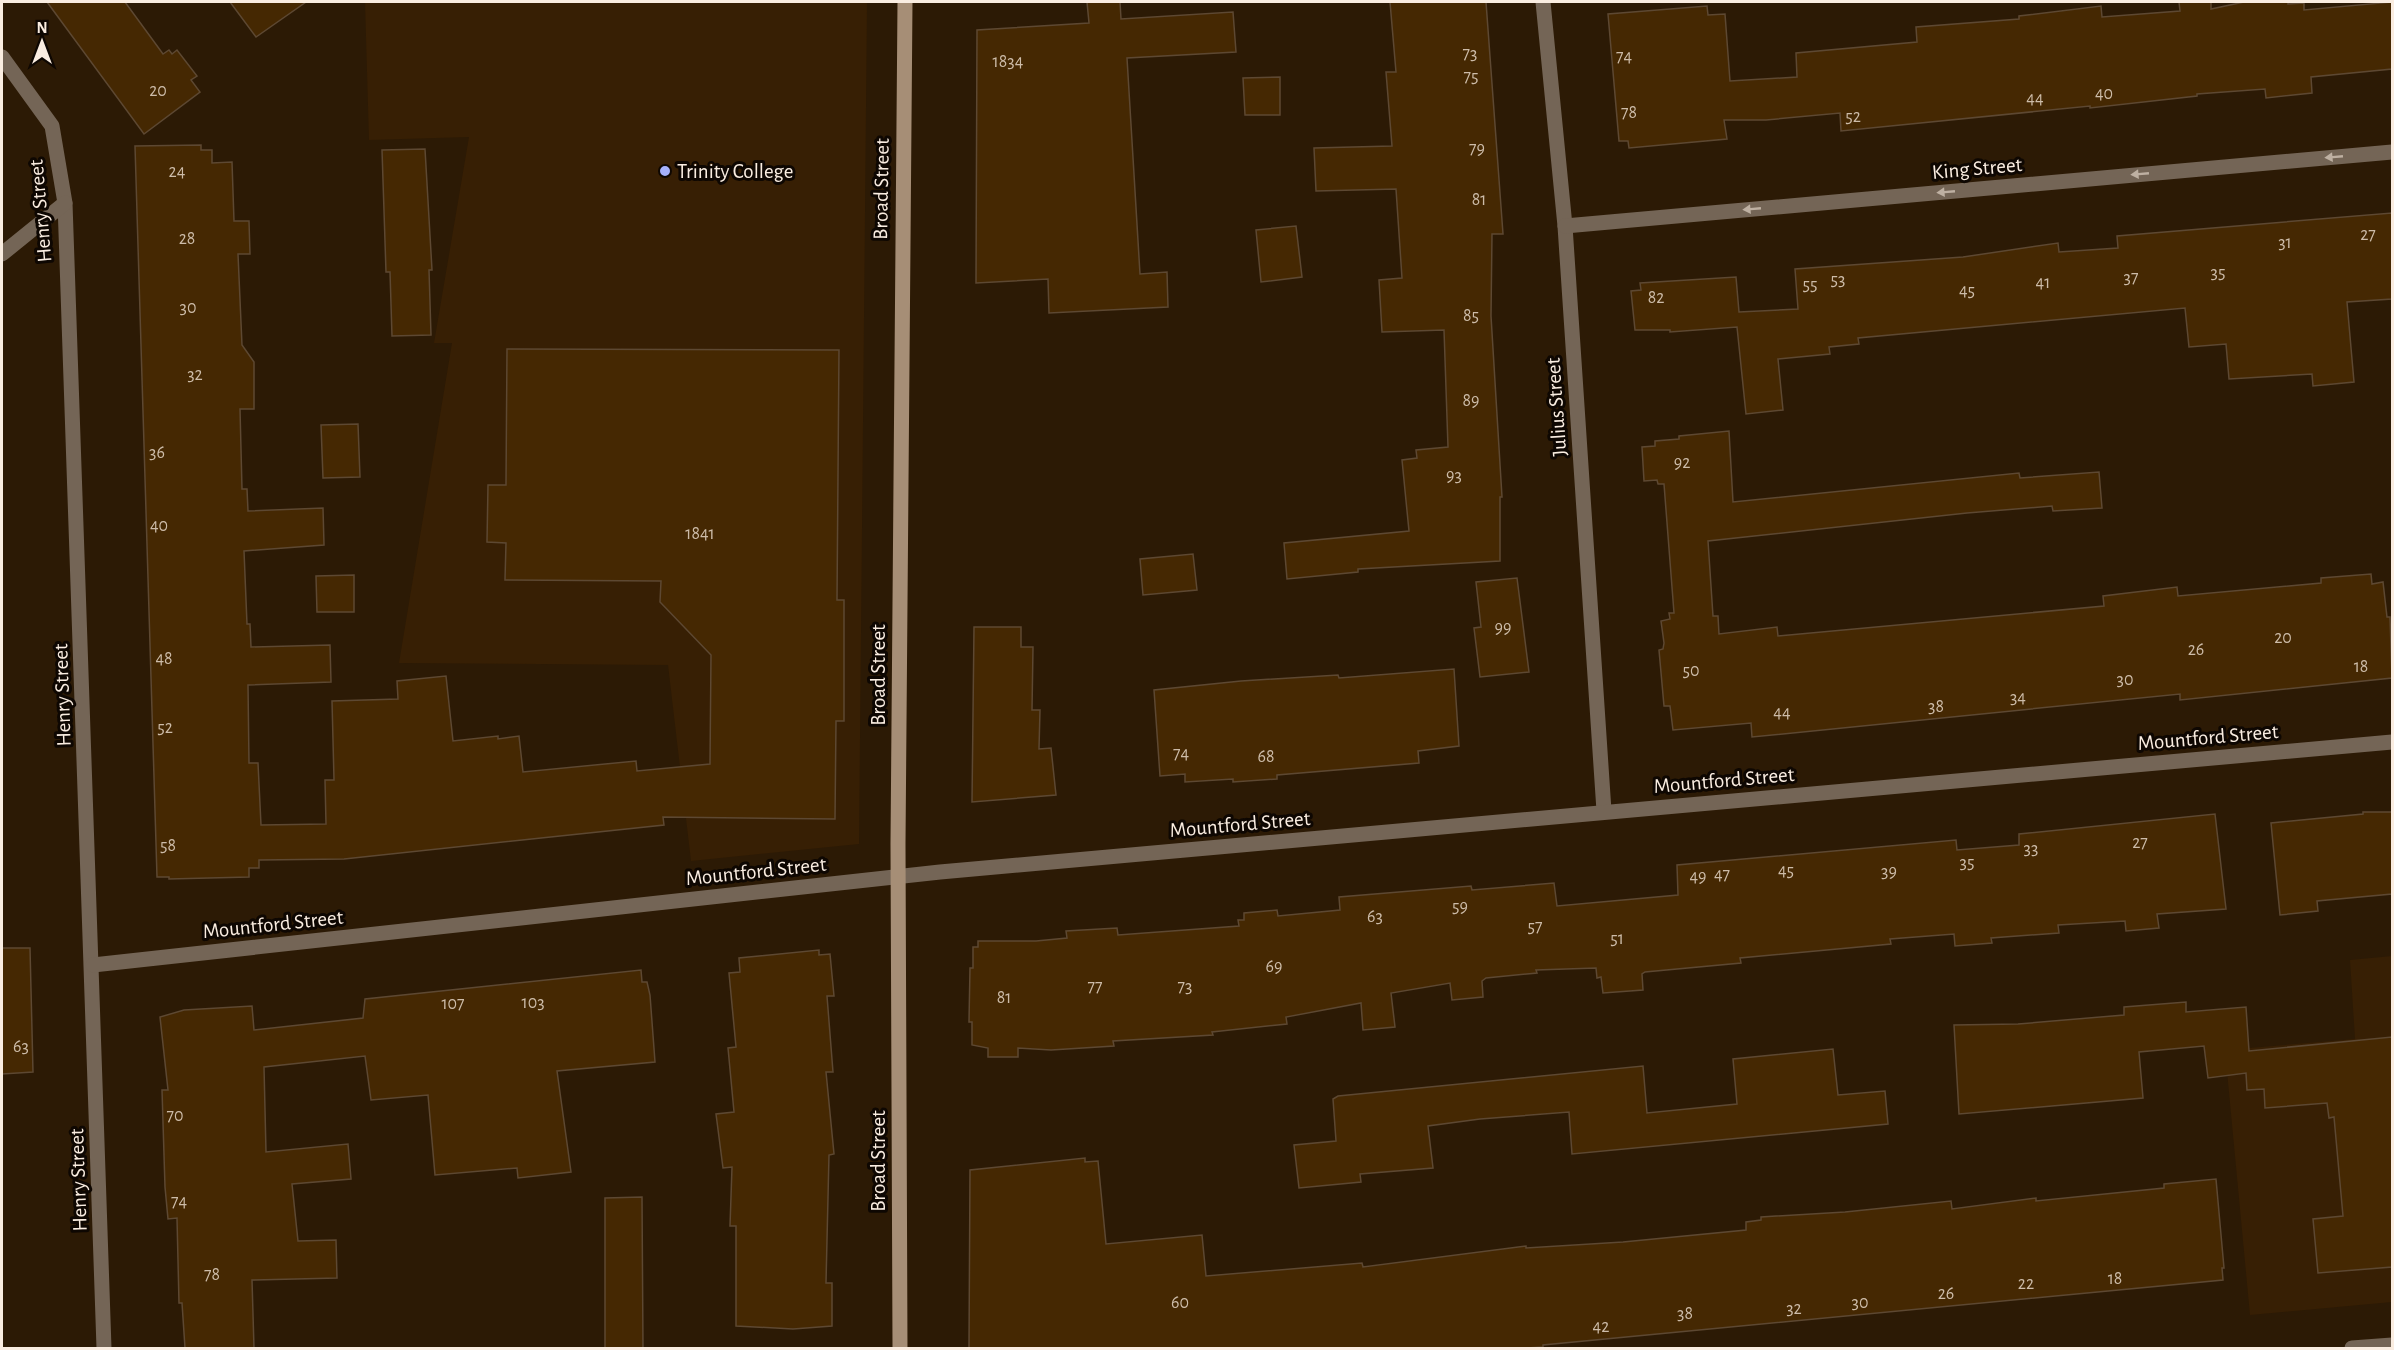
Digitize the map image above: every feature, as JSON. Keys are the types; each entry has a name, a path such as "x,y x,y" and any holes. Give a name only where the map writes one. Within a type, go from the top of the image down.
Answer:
{"main road":[{"name":"Broad Street","path":"900,1348 898,877 900,322 905,2"}],"street":[{"name":"Julius Street","path":"1544,2 1565,226 1604,811"},
{"name":"Henry Street","path":"2,57 52,126 64,203 93,965 104,1348"},
{"name":"King Street","path":"1565,226 2392,152"},
{"path":"2,254 64,203"},
{"name":"Mountford Street","path":"93,965 898,877 1604,811 2392,742"},
{"path":"2352,1348 2392,1345"}],"shaded area":[{"path":"365,2 867,2 859,844 691,861 668,665 399,663 452,343 434,343 469,137 369,140"},
{"path":"2392,956 2392,1302 2250,1315 2225,1050 2355,1039 2350,960"}],"building":[{"path":"47,2 125,2 163,54 169,50 172,54 177,50 197,76 191,80 200,92 144,134"},
{"path":"230,2 306,2 256,37"},
{"path":"1087,2 1120,2 1121,19 1233,12 1236,52 1127,58 1140,274 1167,272 1168,307 1049,313 1048,279 976,283 977,30 1089,23"},
{"path":"1390,2 1486,2 1503,234 1492,234 1491,316 1502,497 1500,497 1500,561 1358,569 1358,572 1287,579 1284,543 1409,531 1402,460 1417,458 1416,450 1448,447 1444,330 1382,332 1379,280 1402,278 1396,189 1316,191 1314,148 1392,146 1386,72 1396,72"},
{"path":"2179,2 2211,2 2211,9 2244,2 2304,3 2304,10 2392,2 2392,69 2311,77 2312,93 2266,98 2265,89 2197,94 2197,96 2090,108 2090,106 1841,131 1840,113 1766,120 1724,120 1727,139 1629,148 1628,141 1619,141 1608,14 1707,6 1708,15 1725,14 1730,81 1797,77 1796,53 1917,42 1916,27 2019,19 2019,16 2101,6 2102,17 2180,11"},
{"path":"1280,77 1280,115 1245,115 1243,78"},
{"path":"201,145 201,150 212,150 212,163 232,162 234,221 249,221 250,254 238,254 242,345 254,362 254,409 240,409 242,489 247,489 248,511 323,508 324,545 244,551 247,624 250,624 251,647 330,645 331,682 248,685 249,763 258,763 261,825 326,824 325,780 334,780 332,701 398,699 397,681 446,676 453,741 519,736 523,772 636,761 637,771 710,764 711,655 660,602 661,581 505,580 506,543 487,542 488,485 506,485 507,349 839,350 837,600 844,600 844,721 836,721 835,819 663,817 664,825 344,859 259,860 259,868 249,868 249,877 169,879 169,877 157,877 135,146"},
{"path":"425,149 432,270 429,270 431,335 392,336 390,272 386,272 382,150"},
{"path":"2392,213 2392,299 2347,302 2354,382 2313,386 2312,374 2229,379 2226,344 2189,347 2185,308 1858,338 1859,344 1829,347 1830,354 1778,359 1783,410 1746,414 1737,327 1670,332 1670,330 1635,330 1631,291 1641,290 1640,283 1736,277 1739,312 1798,309 1795,269 1963,257 2058,243 2059,252 2118,248 2117,236"},
{"path":"1296,226 1302,277 1261,282 1256,230"},
{"path":"358,424 360,477 323,478 321,425"},
{"path":"1729,431 1733,502 2019,473 2020,478 2099,472 2102,508 2053,511 2052,506 1967,513 1708,541 1713,616 1718,616 1719,634 1777,627 1778,636 2104,606 2103,596 2177,587 2178,596 2321,583 2321,578 2371,574 2372,584 2383,582 2387,617 2390,617 2392,678 2180,700 2180,694 1752,737 1751,723 1673,730 1670,706 1664,706 1659,650 1663,649 1664,643 1661,621 1670,619 1669,613 1674,613 1664,484 1658,484 1657,480 1644,481 1642,447 1655,446 1655,441 1679,439 1679,436"},
{"path":"1193,554 1197,590 1143,595 1140,559"},
{"path":"354,575 354,612 317,612 316,576"},
{"path":"1517,578 1529,672 1480,677 1474,628 1481,627 1476,582"},
{"path":"974,627 1021,627 1021,647 1033,647 1032,710 1040,710 1039,749 1051,748 1056,795 972,802"},
{"path":"1454,669 1459,746 1418,751 1419,763 1277,775 1277,779 1233,782 1233,779 1185,782 1185,774 1160,776 1154,690 1241,681 1338,675 1339,678"},
{"path":"2363,812 2392,812 2392,894 2317,901 2318,911 2280,915 2271,823 2363,814"},
{"path":"2215,814 2226,909 2157,914 2159,928 2126,931 2125,921 2058,925 2059,933 1991,938 1992,943 1955,946 1954,934 1890,939 1891,944 1740,958 1741,963 1645,972 1642,974 1643,990 1603,993 1601,977 1597,978 1596,968 1536,970 1537,973 1486,978 1482,981 1483,997 1452,1000 1450,983 1391,993 1395,1027 1363,1030 1361,1003 1286,1017 1287,1024 1212,1032 1213,1035 1113,1041 1114,1046 1051,1050 1018,1048 1018,1057 988,1057 988,1048 972,1045 972,1022 969,1022 970,968 973,968 973,947 978,947 978,941 1036,941 1067,938 1066,931 1117,928 1118,935 1239,926 1238,920 1244,920 1244,913 1277,910 1278,916 1340,910 1339,897 1471,886 1472,890 1554,883 1557,906 1678,895 1677,865 1956,840 1957,850 2019,845 2019,834"},
{"path":"2,948 30,948 33,1072 2,1074"},
{"path":"819,950 819,955 830,954 834,996 827,996 833,1072 826,1072 834,1154 829,1155 826,1283 832,1283 832,1326 793,1329 736,1326 736,1226 730,1226 732,1167 723,1168 716,1114 734,1112 728,1048 736,1047 729,973 740,972 739,958"},
{"path":"641,970 642,982 647,982 650,995 655,1062 557,1071 571,1172 518,1178 517,1168 435,1175 428,1095 371,1100 365,1056 264,1067 266,1152 348,1144 351,1179 292,1184 298,1241 336,1240 337,1278 252,1280 254,1348 185,1348 182,1303 179,1303 177,1218 168,1219 165,1187 162,1090 168,1090 160,1017 184,1010 252,1006 254,1030 363,1018 365,999"},
{"path":"2186,1002 2186,1012 2246,1007 2249,1051 2392,1037 2392,1267 2318,1273 2313,1219 2343,1216 2334,1117 2329,1118 2327,1103 2265,1108 2264,1089 2247,1090 2246,1073 2208,1078 2204,1046 2139,1052 2143,1098 1959,1114 1954,1025 2018,1024 2124,1015 2124,1007"},
{"path":"1833,1049 1838,1095 1885,1091 1888,1124 1572,1154 1569,1112 1480,1119 1428,1126 1433,1168 1360,1174 1361,1182 1299,1188 1294,1145 1336,1141 1333,1099 1338,1096 1643,1066 1647,1113 1737,1104 1733,1059"},
{"path":"1085,1158 1085,1162 1098,1161 1106,1244 1202,1235 1206,1276 1362,1263 1363,1267 1526,1246 1526,1248 1623,1242 1746,1230 1746,1222 1761,1220 1761,1217 1845,1212 1951,1201 1952,1209 2036,1198 2036,1201 2164,1188 2164,1184 2216,1179 2224,1268 2222,1268 2223,1280 1526,1348 969,1348 970,1170"},
{"path":"642,1197 643,1348 605,1348 605,1198"}],"place":[{"name":"Trinity College","path":"665,171"}]}
